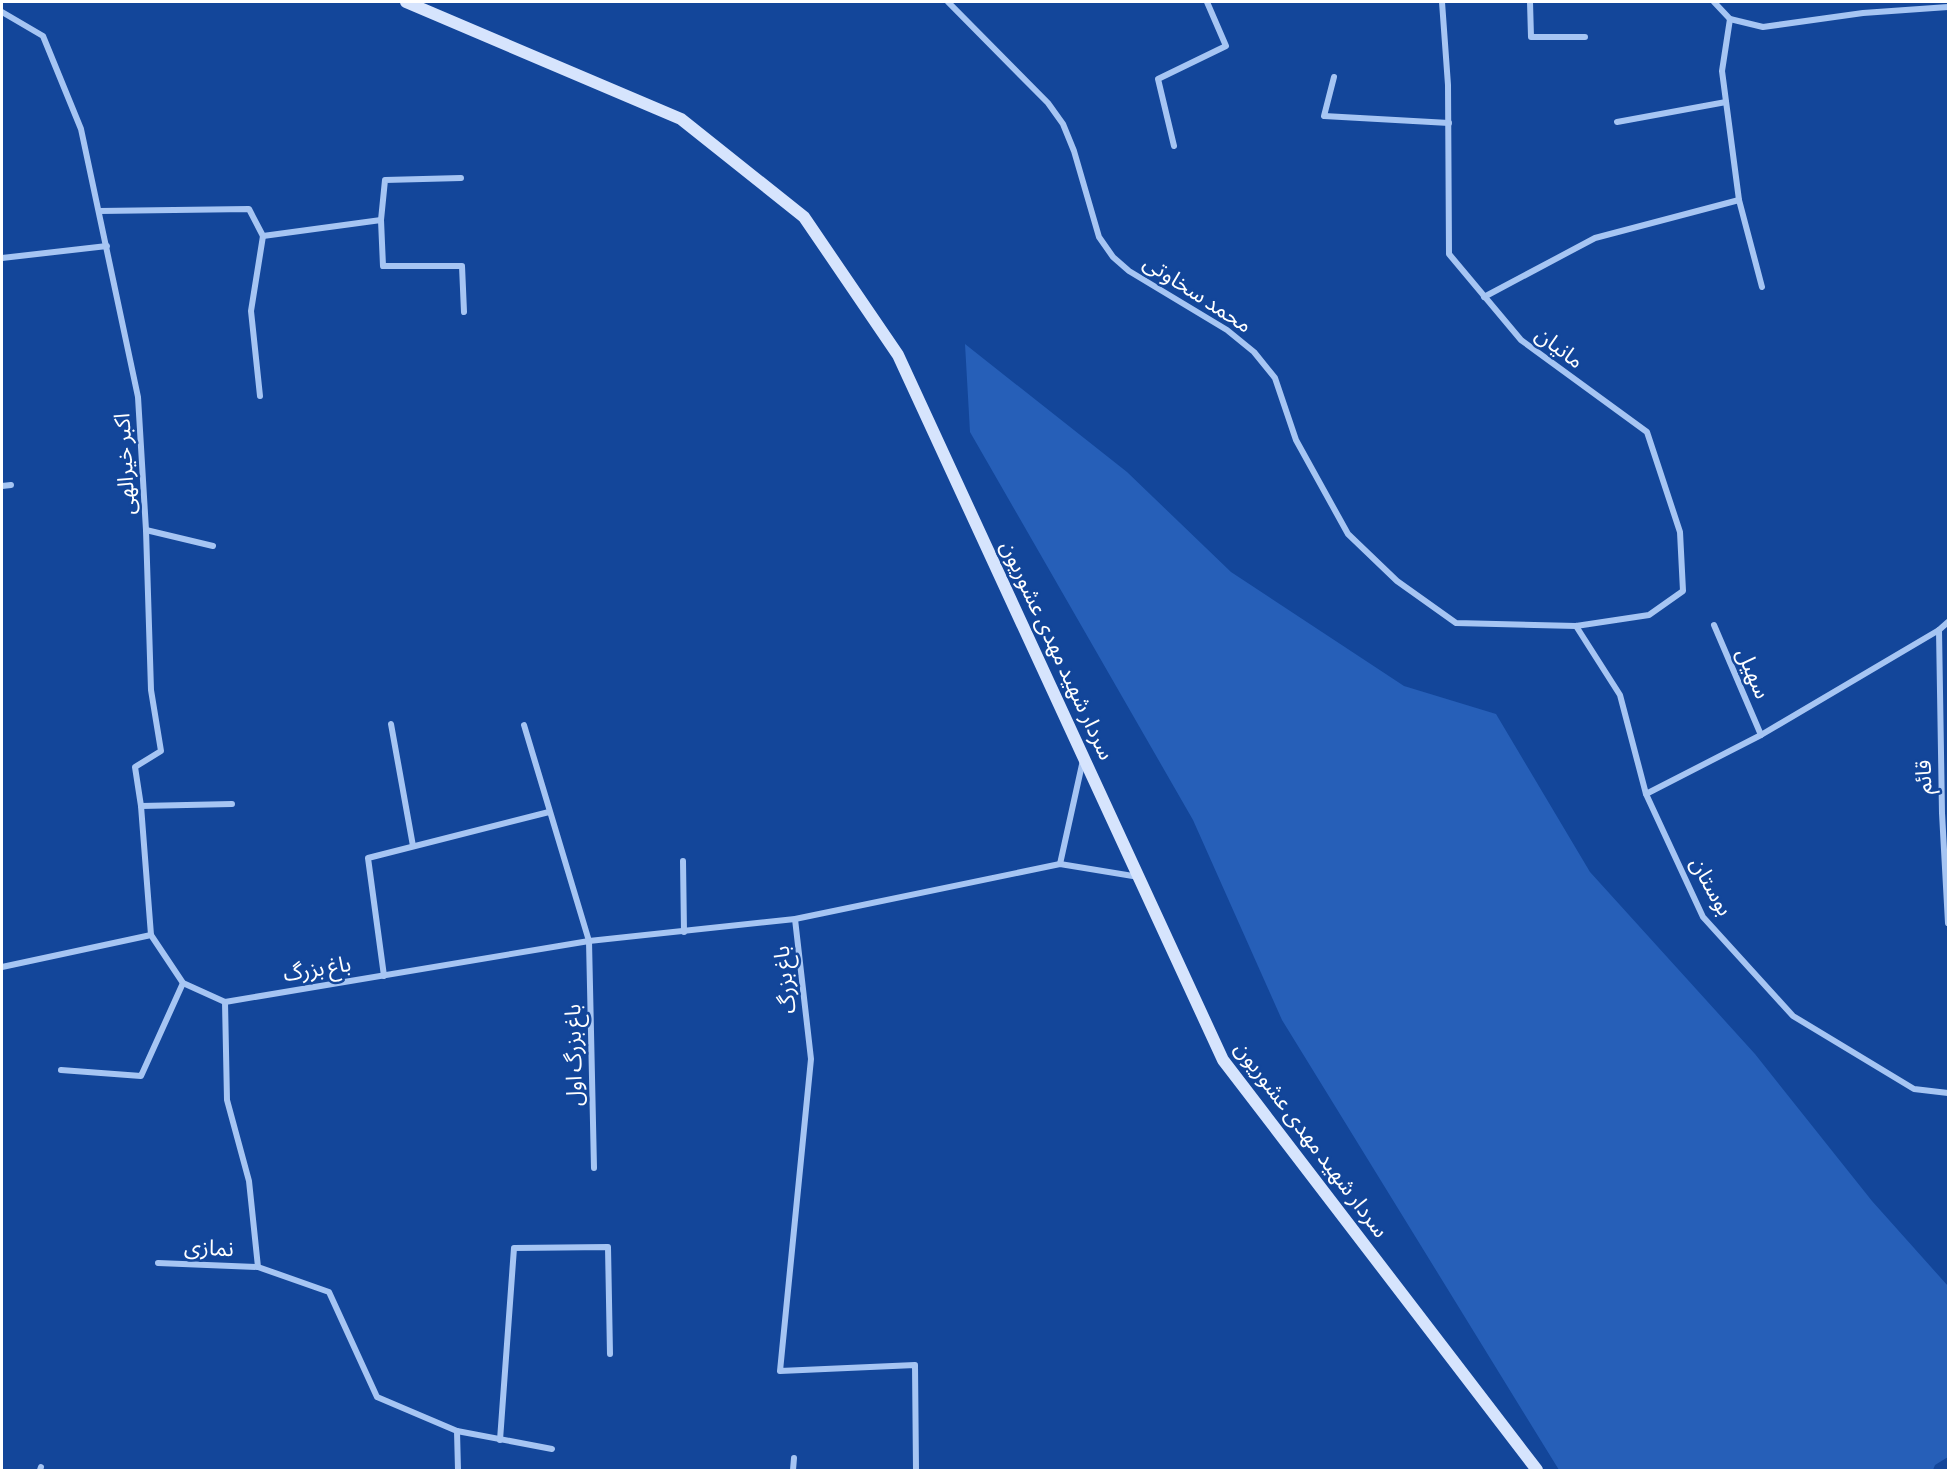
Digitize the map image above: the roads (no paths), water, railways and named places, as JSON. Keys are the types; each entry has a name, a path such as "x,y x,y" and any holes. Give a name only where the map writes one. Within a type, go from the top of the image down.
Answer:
{"street":[{"name":"سردار شهید مهدی عشوریون","path":"406,2 681,119 804,217 898,356 1223,1060 1537,1470"},
{"name":"محمد سخاوتی","path":"948,2 1048,103 1063,124 1074,151 1099,237 1113,257 1129,271 1227,330 1254,352 1275,378 1296,440 1348,534 1397,581 1456,623 1576,626"},
{"path":"1174,146 1158,79 1226,46 1208,2"},
{"name":"مانیان","path":"1442,2 1448,85 1449,254 1521,340 1647,432 1680,532 1683,591 1649,615 1576,626"},
{"path":"1530,2 1531,37 1585,37"},
{"path":"1714,2 1730,19 1763,27 1863,13 1948,7"},
{"path":"1901,2 1903,10"},
{"name":"اکبر خیرالهی","path":"2,12 43,36 81,129 138,397 152,690 161,751 135,767 141,806 151,935"},
{"path":"1730,19 1722,71 1739,200 1762,286"},
{"path":"1334,77 1324,116 1449,123"},
{"path":"1617,122 1726,102"},
{"path":"461,178 385,180 381,220 383,266 462,266 464,312"},
{"path":"1484,297 1595,238 1739,200"},
{"path":"99,211 249,208 263,236 251,311 260,396"},
{"path":"263,236 381,220"},
{"path":"2,258 106,246"},
{"path":"2,486 11,485"},
{"path":"146,530 213,546"},
{"path":"1646,794 1761,735 1939,630 1948,622"},
{"name":"سهیل","path":"1714,625 1761,735"},
{"name":"بوستان","path":"1576,626 1620,695 1646,794 1703,917 1793,1016 1914,1089 1948,1093"},
{"name":"قائم","path":"1939,630 1948,921"},
{"path":"391,724 413,846"},
{"name":"باغ بزرگ اول","path":"524,725 589,941 594,1168"},
{"path":"1060,864 1084,756"},
{"path":"141,806 232,804"},
{"path":"384,976 368,858 549,812"},
{"path":"683,861 684,932"},
{"path":"795,919 1060,864 1139,878"},
{"name":"باغ بزرگ","path":"225,1002 589,941 795,919 811,1059 780,1371 915,1365 916,1470"},
{"path":"2,967 151,935 183,983 225,1002 227,1100 249,1181 258,1267"},
{"path":"61,1070 141,1076 183,983"},
{"path":"500,1440 514,1248 608,1247 610,1354"},
{"name":"نمازی","path":"158,1263 258,1267 329,1292 377,1397 457,1431 552,1449"},
{"path":"457,1431 458,1470"},
{"path":"793,1470 794,1458"}]}
